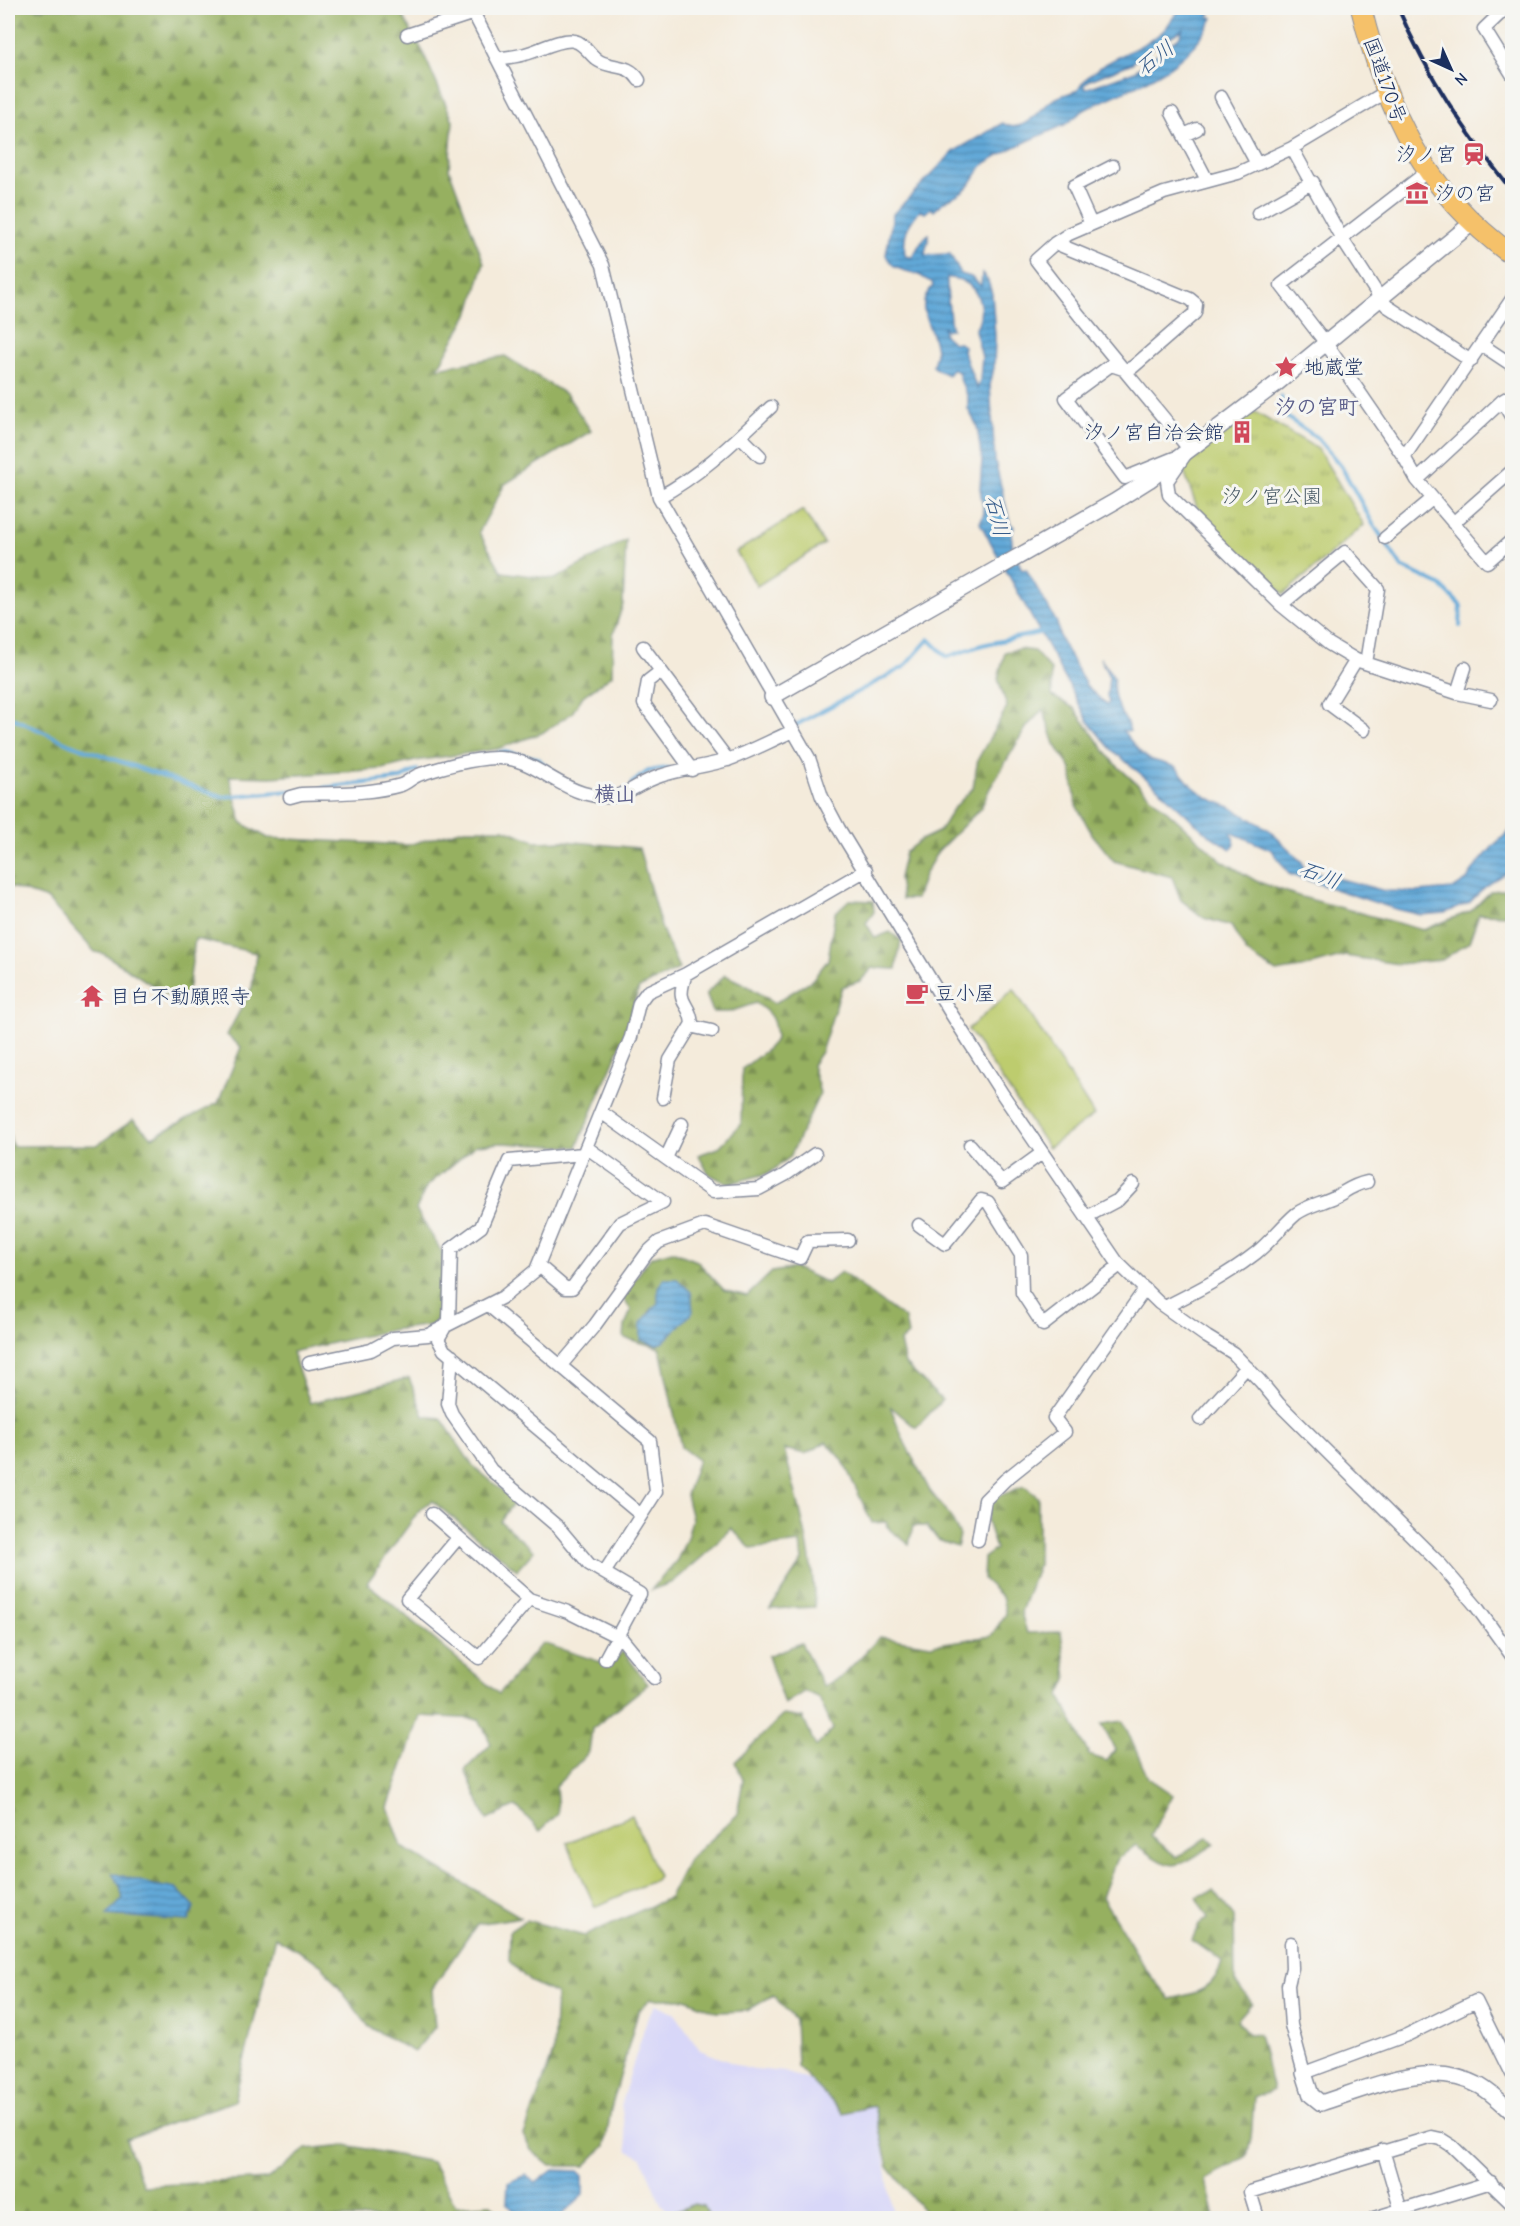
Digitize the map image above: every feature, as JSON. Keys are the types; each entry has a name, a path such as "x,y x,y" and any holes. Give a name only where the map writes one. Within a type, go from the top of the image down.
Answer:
{"highway":[{"name":"国道170号","path":"1361,8 1373,57 1386,92 1410,143 1428,171 1472,223 1512,255"}],"street":[{"path":"407,35 472,10 603,265 659,497 809,758 822,797 956,1022 1042,1153 1120,1265 1165,1307 1233,1353 1279,1404 1441,1565 1476,1606 1512,1656"},
{"path":"1507,11 1484,29 1512,74"},
{"path":"497,59 574,41 588,50 598,61 627,68 636,74 639,80"},
{"path":"1183,453 1126,370 1079,318 1036,260 1055,243 1091,224 1164,193 1238,173 1292,148 1386,92"},
{"path":"1221,97 1257,164"},
{"path":"1172,113 1207,180"},
{"path":"1234,121 1247,114"},
{"path":"1184,135 1197,129"},
{"path":"1292,148 1342,239 1380,298 1387,306 1471,361"},
{"path":"1428,171 1281,285 1325,342 1404,457 1417,480 1486,562 1512,540"},
{"path":"1091,224 1074,186 1107,174"},
{"path":"1258,213 1312,182"},
{"path":"772,697 1149,480 1276,384 1472,223"},
{"path":"1055,243 1190,299 1196,304 1195,313 1133,367 1126,370 1111,365 1066,398 1125,478 1183,453"},
{"path":"1404,457 1512,298"},
{"path":"1482,345 1512,365"},
{"path":"1417,480 1507,398 1512,418"},
{"path":"659,497 672,490 740,436 771,406"},
{"path":"740,436 760,456"},
{"path":"1183,453 1167,481 1169,495 1281,605 1329,644 1361,661 1457,693 1491,700"},
{"path":"1453,523 1512,471"},
{"path":"1385,537 1432,499"},
{"path":"1281,605 1346,552 1378,589 1361,661 1329,704 1364,730"},
{"path":"643,647 728,760"},
{"path":"1457,693 1465,668"},
{"path":"661,671 648,681 644,704 692,770"},
{"path":"290,797 302,794 387,788 404,784 418,775 456,763 497,758 513,758 525,762 558,784 583,793 604,798 620,796 661,775 692,770 728,760 793,731"},
{"path":"309,1363 371,1350 393,1338 428,1335 503,1296 536,1270 632,1037 639,1003 647,992 686,974 866,870"},
{"path":"663,1098 670,1060 692,1024 692,1019 681,998 681,987 686,974"},
{"path":"692,1024 694,1027 712,1030"},
{"path":"601,1112 713,1192 759,1188 785,1175 815,1154"},
{"path":"666,1158 682,1124"},
{"path":"970,1145 1002,1182 1042,1153"},
{"path":"538,1265 565,1288 572,1288 620,1223 663,1202 585,1150 509,1161 481,1227 451,1249 449,1320 438,1339 444,1350 641,1515"},
{"path":"1165,1307 1208,1285 1254,1254 1274,1239 1297,1214 1311,1205 1331,1199 1352,1186 1367,1182"},
{"path":"1086,1217 1118,1200 1133,1184"},
{"path":"919,1225 945,1244 981,1200 988,1202 1022,1255 1022,1293 1043,1324 1120,1265"},
{"path":"561,1365 595,1325 647,1253 659,1242 705,1225 800,1258 808,1240 848,1240"},
{"path":"978,1540 985,1500 1005,1480 1065,1432 1054,1418 1145,1289"},
{"path":"488,1305 650,1441 656,1492 604,1573"},
{"path":"452,1356 448,1404 452,1414 491,1470 558,1527 589,1564 640,1594 605,1659"},
{"path":"1200,1419 1247,1367"},
{"path":"432,1514 529,1599 568,1612 622,1639 654,1677"},
{"path":"458,1538 407,1599 478,1658 529,1599"},
{"path":"1291,1943 1292,1968 1288,1985 1291,2025 1311,2095 1321,2103 1403,2078 1429,2073 1465,2079 1482,2087 1512,2112"},
{"path":"1304,2073 1407,2035 1476,2001 1512,2074"},
{"path":"1258,2218 1250,2192 1424,2138 1442,2139 1491,2182 1512,2204"},
{"path":"1383,2150 1402,2214"},
{"path":"1374,2218 1402,2214 1491,2182"}],"shaded area":[{"path":"656,2004 674,2012 700,2050 745,2068 784,2072 876,2101 893,2218 675,2218 661,2204 642,2158 628,2151 621,2103 647,2019"}],"green space":[{"path":"8,8 398,8 422,50 453,121 449,169 484,263 471,309 438,368 505,356 567,395 591,431 505,484 479,532 502,572 555,579 626,540 623,604 613,635 612,675 583,696 572,713 542,733 497,749 415,761 382,769 271,777 229,776 242,823 268,838 408,845 464,829 504,829 538,842 564,841 639,848 661,927 679,969 639,988 624,1037 577,1147 502,1143 476,1145 426,1187 416,1210 442,1252 444,1309 433,1325 391,1330 292,1352 310,1403 409,1378 424,1416 441,1418 472,1465 515,1501 500,1521 534,1551 517,1570 432,1501 421,1508 367,1583 499,1694 542,1643 610,1665 623,1651 648,1684 592,1729 589,1752 556,1786 558,1814 540,1831 516,1806 487,1820 465,1770 491,1744 479,1719 420,1716 388,1807 402,1847 521,1917 477,1924 432,1989 435,2027 414,2052 369,2027 321,1964 275,1937 234,2101 126,2139 143,2186 268,2179 306,2149 346,2145 432,2162 456,2206 491,2204 504,2218 8,2218 8,1126 12,1146 97,1145 133,1120 152,1137 218,1103 241,1047 227,1035 252,987 256,953 195,939 189,985 183,1005 104,954 95,952 47,899 8,886"},
{"name":"汐ノ宮公園","path":"1253,411 1318,449 1364,525 1284,594 1200,516 1182,466"},
{"path":"803,510 824,544 757,586 736,552"},
{"path":"1019,649 1034,651 1051,670 1052,696 1074,708 1113,762 1221,860 1256,881 1298,896 1423,930 1471,911 1491,891 1512,889 1512,915 1479,914 1469,942 1442,960 1398,964 1345,956 1276,972 1247,953 1231,926 1204,918 1181,900 1172,877 1114,861 1092,834 1076,805 1071,769 1055,744 1043,709 1026,728 990,788 981,808 938,851 924,875 916,899 902,899 899,878 905,852 921,840 940,831 953,809 973,788 978,759 1007,707 998,679 1005,652"},
{"path":"849,900 873,901 874,912 866,923 875,938 890,932 901,940 896,969 873,968 860,981 842,987 821,1052 812,1065 820,1093 790,1157 769,1173 728,1184 709,1174 698,1155 718,1148 741,1124 742,1069 766,1050 776,1039 776,1032 772,1018 756,1003 729,1012 713,1012 706,994 725,975 775,1003 812,980 828,960 835,913"},
{"path":"1014,989 1094,1115 1048,1148 968,1029"},
{"path":"672,1251 697,1261 724,1290 747,1296 772,1272 795,1268 827,1283 841,1272 905,1319 908,1335 900,1342 905,1364 942,1400 916,1428 890,1406 905,1443 930,1491 950,1516 960,1536 957,1547 938,1540 927,1526 913,1526 909,1544 890,1530 886,1522 872,1523 842,1459 826,1442 805,1454 784,1449 808,1547 815,1607 770,1609 802,1561 800,1543 751,1549 731,1528 709,1551 673,1582 651,1590 677,1560 687,1538 692,1519 686,1495 698,1460 681,1447 660,1348 624,1338 625,1326 631,1310 622,1297 651,1257"},
{"path":"1024,1486 1038,1497 1038,1565 1021,1612 1027,1633 1061,1632 1067,1679 1060,1695 1089,1755 1107,1761 1115,1750 1102,1724 1123,1721 1148,1778 1173,1795 1151,1836 1177,1857 1208,1837 1215,1844 1191,1859 1176,1865 1160,1861 1136,1845 1116,1860 1102,1897 1149,1974 1170,1999 1203,1989 1215,1978 1222,1961 1192,1940 1199,1924 1208,1919 1196,1897 1214,1891 1234,1917 1235,1982 1252,2003 1237,2020 1249,2035 1259,2034 1273,2090 1254,2098 1251,2139 1247,2156 1206,2180 1215,2218 929,2218 888,2167 874,2106 843,2113 797,2066 795,2020 773,1995 747,2011 717,2012 686,1999 650,1999 638,2012 611,2109 605,2146 585,2166 550,2166 531,2150 524,2135 553,2053 556,1994 529,1981 509,1961 510,1931 526,1920 584,1936 669,1898 689,1859 737,1815 743,1780 735,1762 783,1715 803,1718 816,1747 833,1729 819,1698 805,1691 784,1704 768,1656 801,1643 823,1686 840,1678 880,1637 931,1645 991,1636 1006,1614 1002,1597 983,1579 984,1558 996,1549 987,1521 991,1499"},
{"path":"632,1815 658,1876 655,1880 595,1907 567,1843"},
{"path":"693,2204 704,2206 710,2218 675,2218 675,2212"}],"water":[{"name":"石川","path":"1213,8 1208,16 1213,18 1202,36 1174,64 1141,83 1086,109 1064,125 995,157 980,169 966,188 934,211 931,208 925,213 920,210 906,231 905,256 912,257 923,239 929,234 925,255 950,254 961,274 971,277 981,286 982,273 988,281 992,294 995,336 994,368 990,385 995,461 1010,523 1014,527 1012,538 1014,549 1022,570 1026,569 1057,623 1060,638 1087,687 1107,705 1109,703 1107,696 1109,677 1100,658 1114,678 1114,694 1130,731 1122,730 1139,751 1149,759 1176,767 1191,785 1208,798 1232,808 1268,829 1302,862 1304,869 1385,891 1418,892 1453,889 1467,880 1495,844 1512,829 1512,869 1485,887 1469,903 1445,913 1421,915 1392,908 1289,874 1272,850 1231,832 1235,844 1231,849 1206,833 1159,789 1112,750 1090,724 980,523 984,513 980,488 982,461 977,426 968,409 968,397 959,377 960,374 953,368 948,375 933,366 936,354 935,343 924,310 924,302 933,286 932,282 896,267 886,255 893,214 953,152 1003,123 1016,126 1029,121 1051,101 1078,90 1085,80 1105,64 1162,32 1180,10","holes":["1183,29 1179,37 1135,71 1085,89 1085,84 1090,80 1132,63","947,277 968,284 980,302 980,316 975,330 982,357 977,389 963,351 964,346 958,342 953,343 944,335 943,325 946,331 952,329"]},
{"path":"664,1279 677,1279 691,1292 693,1312 663,1342 656,1345 641,1340 641,1323 658,1303 658,1287"},
{"path":"112,1873 153,1885 177,1889 194,1907 189,1921 107,1915 123,1899 120,1886"},
{"path":"553,2170 578,2171 583,2176 583,2195 558,2218 520,2218 507,2203 508,2183 525,2175 536,2183"}],"waterway":[{"path":"1281,396 1285,416 1317,438 1341,466 1373,524 1402,567 1440,585 1461,606 1460,626"},
{"path":"794,726 904,667 929,639 947,657 982,645 1043,632"},
{"path":"8,716 70,744 222,797 291,791"},
{"path":"498,753 537,758 558,776"},
{"path":"632,783 648,771 668,768"},
{"path":"323,788 399,779 417,770"}],"railway":[{"path":"1398,8 1435,81 1478,147 1512,191"}],"place":[{"name":"汐ノ宮","path":"1474,154"},
{"name":"汐の宮","path":"1417,193"},
{"name":"地蔵堂","path":"1286,367"},
{"name":"汐ノ宮自治会館","path":"1242,432"},
{"name":"豆小屋","path":"917,993"},
{"name":"目白不動願照寺","path":"92,996"}],"district":[{"name":"汐の宮町","path":"1317,407"},
{"name":"横山","path":"615,794"}]}
